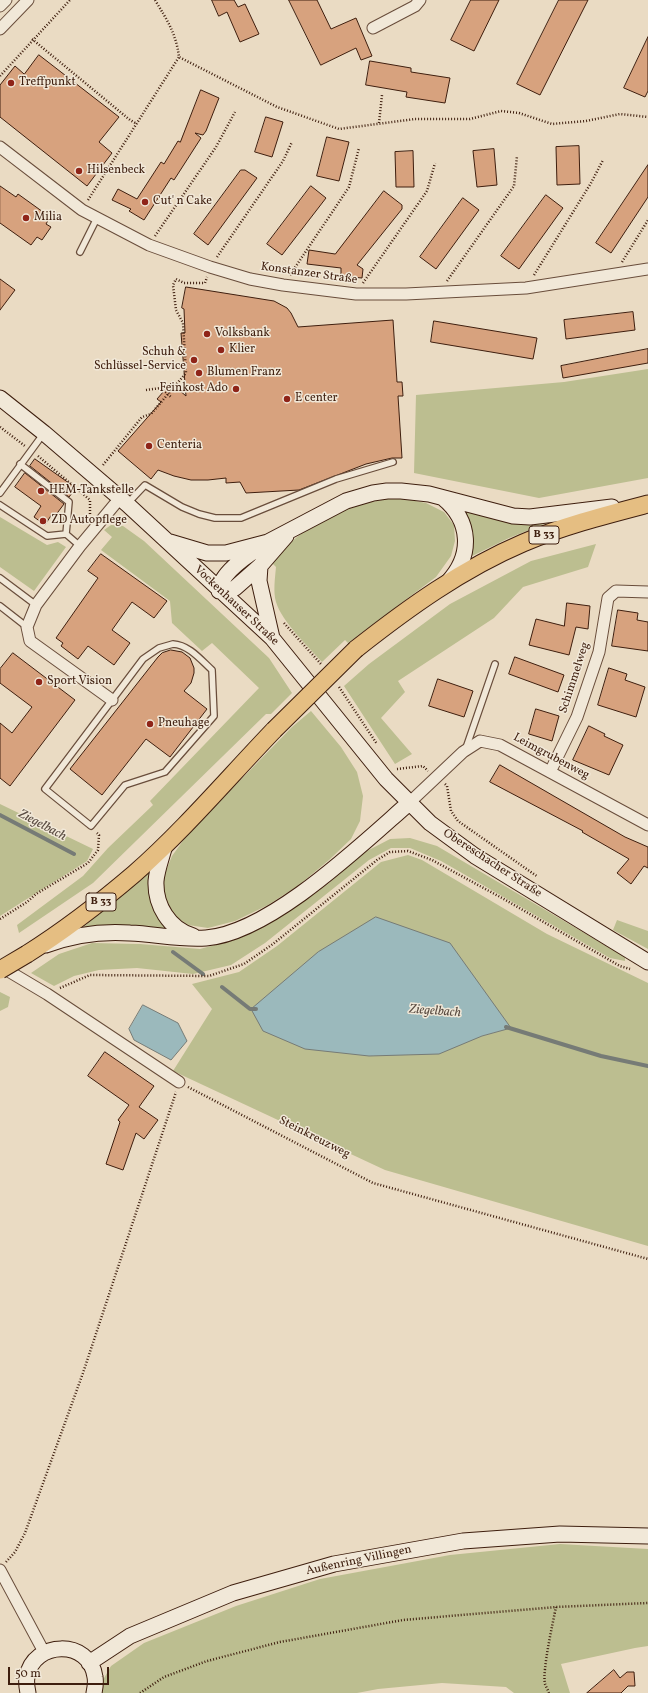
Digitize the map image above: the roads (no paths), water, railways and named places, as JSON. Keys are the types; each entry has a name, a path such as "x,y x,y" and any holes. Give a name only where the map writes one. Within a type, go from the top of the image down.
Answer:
{"main road":[{"name":"Vockenhauser Straße","path":"0,398 44,433 123,501 219,591 272,638 357,742"},
{"path":"291,531 260,566 235,588 219,591 220,584 224,576 253,552 268,542 291,531 311,518 346,501 373,493 408,491 442,497 512,516 530,517 577,513 648,503"},
{"path":"442,497 456,511 464,529 466,539 463,558 454,575 447,583"},
{"name":"B 33","path":"0,970 30,953 104,900 164,845 274,730 356,649 403,613 447,583 497,555 552,532 581,522 648,503"},
{"path":"167,541 207,553 226,554 268,542"},
{"path":"260,566 259,582 272,638"},
{"name":"Obereschacher Straße","path":"357,742 386,779 430,823 475,856 648,962"},
{"path":"30,953 64,939 97,933 129,933 197,938 217,936 232,931 249,924 286,903 313,884 409,803"},
{"path":"164,845 156,879 159,905 174,926 197,938"},
{"name":"Außenring Villingen","path":"89,1663 130,1636 233,1593 334,1564 463,1541 560,1534 648,1536"},
{"path":"28,1693 27,1678 33,1663 44,1652 56,1648 69,1649 80,1654 89,1663 95,1677 94,1693"}],"street":[{"path":"0,6 6,0"},
{"path":"0,29 28,0"},
{"path":"373,28 415,6 420,0"},
{"name":"Konstanzer Straße","path":"0,147 82,210 96,218 149,245 210,267 250,279 283,285 356,294 406,294 526,288 648,269"},
{"path":"112,700 30,641 27,627 36,605 80,546 123,501"},
{"name":"Schimmelweg","path":"550,772 577,717 599,652 608,598 616,591 648,592"},
{"name":"Leimgrubenweg","path":"409,803 466,750 480,741 500,745 648,825"},
{"path":"0,966 47,994 179,1082"},
{"path":"2,1567 44,1652"}],"lane":[{"path":"80,252 96,218"},
{"path":"0,493 44,433"},
{"path":"123,501 145,485 182,507 199,514 216,518 241,518 336,479 393,462"},
{"path":"20,464 69,502 66,534"},
{"path":"0,505 47,536 66,534 80,546"},
{"path":"0,578 36,605"},
{"path":"0,606 27,627"},
{"path":"180,644 187,648 212,670 214,716 165,772 125,785 91,826 45,789 112,700 143,660 150,653 167,645 180,644"},
{"path":"466,750 494,664"}],"water":[{"path":"376,917 450,943 511,1028 482,1036 439,1054 369,1056 305,1049 263,1031 251,1009 318,952"},
{"path":"143,1005 178,1023 187,1041 171,1060 134,1040 129,1029"}],"waterway":[{"name":"Ziegelbach","path":"0,815 74,854"},
{"name":"Ziegelbach","path":"173,952 203,974"},
{"name":"Ziegelbach","path":"222,987 250,1009 256,1009"},
{"name":"Ziegelbach","path":"506,1027 601,1056 648,1066"}],"place":[{"name":"Treffpunkt","path":"11,83"},
{"name":"Hilsenbeck","path":"79,171"},
{"name":"Cut' n Cake","path":"145,202"},
{"name":"Milia","path":"26,218"},
{"name":"Volksbank","path":"207,334"},
{"name":"Klier","path":"221,350"},
{"name":"Schuh & Schlüssel-Service","path":"194,360"},
{"name":"Blumen Franz","path":"199,373"},
{"name":"Feinkost Ado","path":"236,389"},
{"name":"E center","path":"287,399"},
{"name":"Centeria","path":"149,446"},
{"name":"HEM-Tankstelle","path":"41,491"},
{"name":"ZD Autopflege","path":"43,521"},
{"name":"Sport Vision","path":"39,682"},
{"name":"Pneuhage","path":"150,724"}]}
